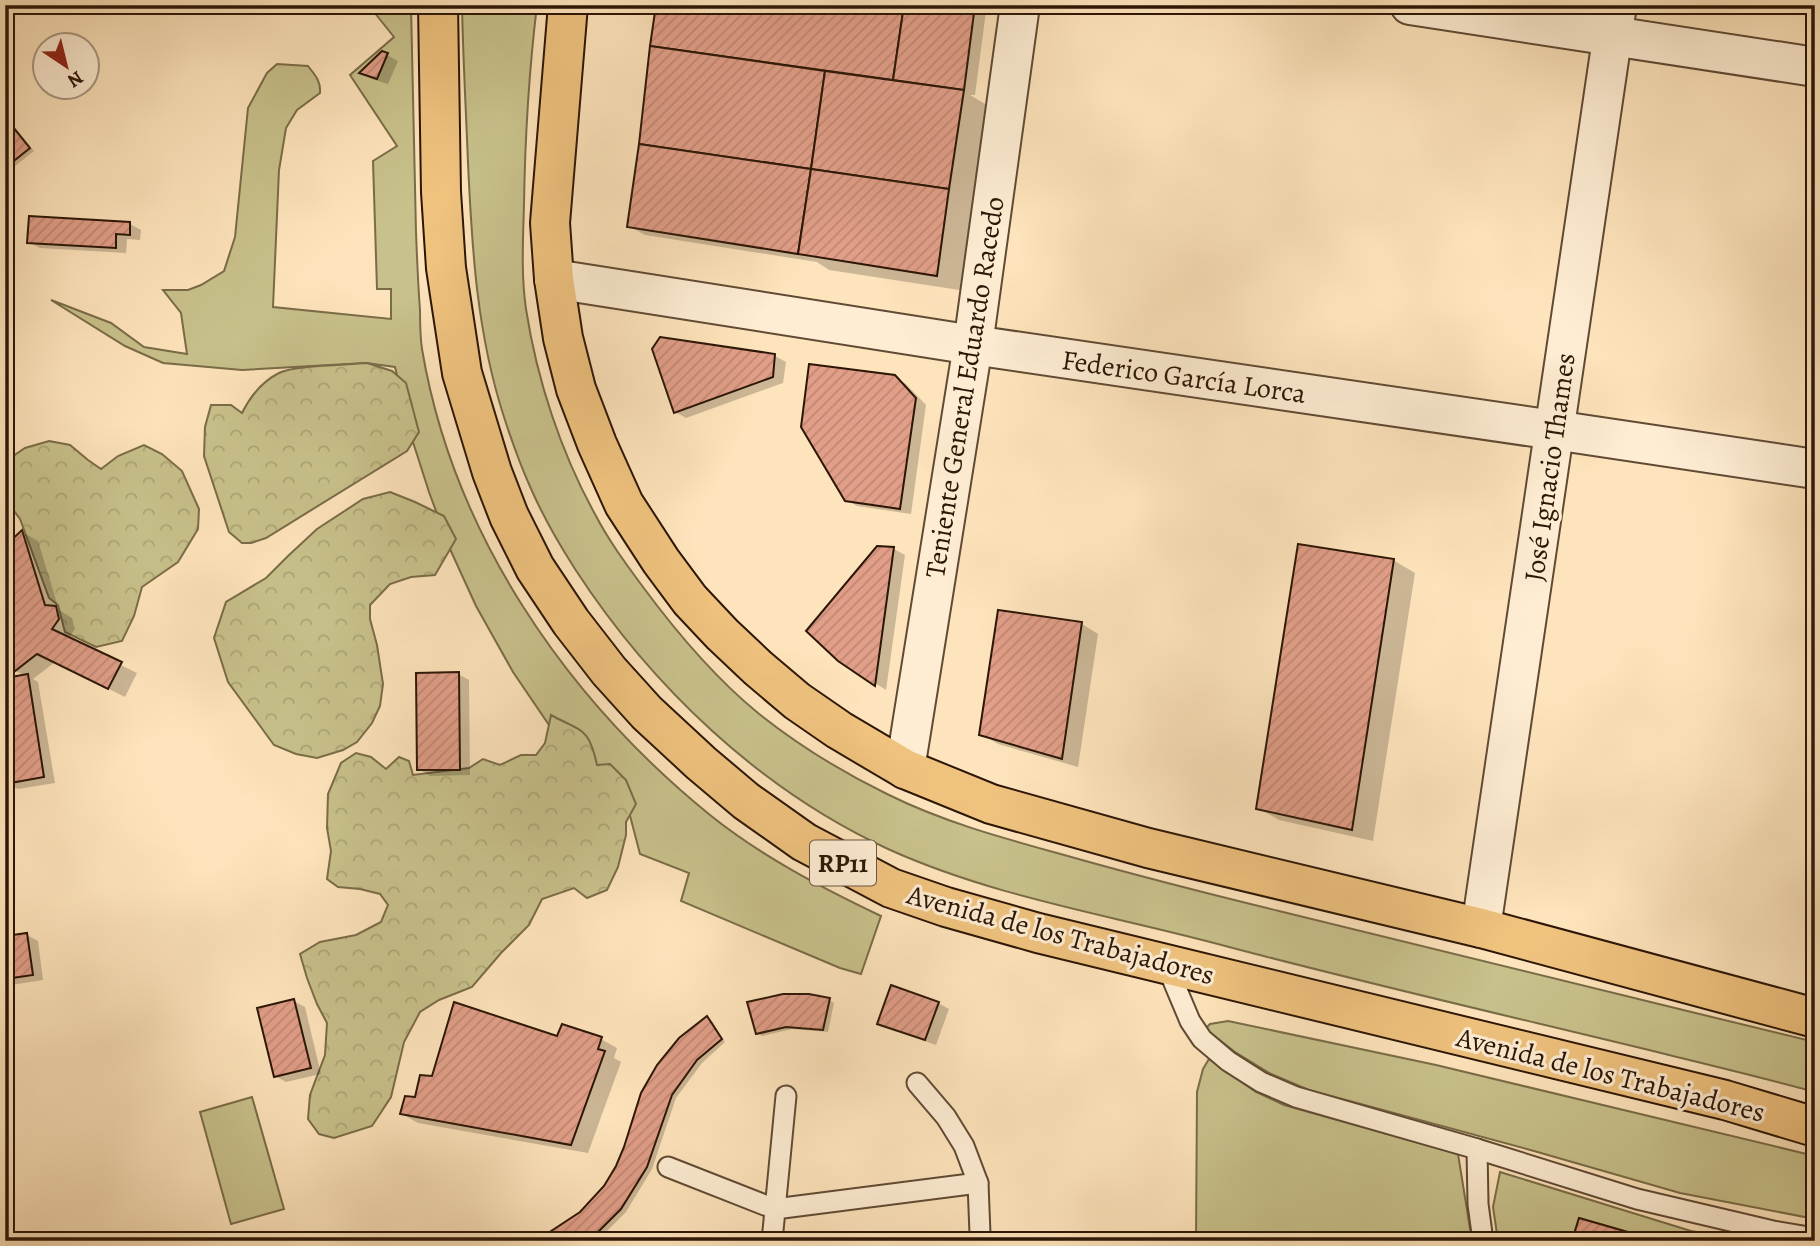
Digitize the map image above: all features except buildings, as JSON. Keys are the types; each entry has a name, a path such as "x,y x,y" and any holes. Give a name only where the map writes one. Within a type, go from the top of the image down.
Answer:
{"main road":[{"name":"Avenida de los Trabajadores","path":"438,5 446,268 463,373 476,424 509,516 535,568 571,622 609,671 648,713 746,801 804,842 891,888 946,907 1038,933 1725,1100 1815,1126"},
{"path":"568,5 550,223 554,279 563,338 576,389 624,504 661,561 690,600 722,634 797,701 905,769 991,804 1147,848 1481,928 1815,1017"}],"street":[{"name":"Teniente General Eduardo Racedo","path":"905,769 973,345 1020,5"},
{"path":"1410,5 1615,21 1815,66"},
{"name":"José Ignacio Thames","path":"1481,928 1615,21"},
{"name":"Federico García Lorca","path":"554,279 973,345 1815,470"}],"lane":[{"path":"1166,964 1190,1021 1202,1039 1228,1061 1261,1082 1296,1097 1637,1199 1773,1231 1815,1238"},
{"path":"917,1083 946,1117 964,1146 978,1183 978,1241"},
{"path":"772,1241 786,1096"},
{"path":"1477,1149 1478,1204 1483,1241"},
{"path":"668,1167 775,1209 978,1183"}],"green space":[{"path":"374,5 411,5 416,232 422,349 437,417 460,483 489,547 524,608 564,665 609,719 658,769 710,815 771,858 881,916 861,974 840,968 681,901 689,873 640,854 628,808 564,747 513,672 476,606 450,549 429,492 412,439 395,367 366,363 242,370 163,363 125,346 51,300 111,323 144,347 187,354 181,313 163,290 188,290 224,271 235,237 248,108 267,73 277,64 308,66 315,75 320,93 297,110 286,128 279,170 273,307 391,319 391,289 377,289 373,161 397,146 350,75 394,37 374,12"},
{"path":"462,5 537,5 526,130 523,283 537,362 561,442 583,492 624,561 683,638 711,669 758,713 805,747 870,786 907,804 992,834 1224,897 1815,1042 1815,1092 1057,905 971,881 888,849 841,825 796,797 753,765 712,731 674,693 638,654 605,612 552,531 517,454 495,386 477,292"},
{"path":"367,363 392,371 406,383 419,432 407,451 266,538 242,543 229,532 204,456 205,427 211,405 231,405 242,413 268,380 286,370"},
{"path":"49,441 70,445 101,469 118,456 144,445 162,454 182,471 199,509 198,529 178,562 142,587 134,616 122,641 96,647 65,632 58,605 49,598 20,519 5,499 5,467 9,459 25,448"},
{"path":"390,492 444,516 456,539 435,575 411,577 390,584 370,605 370,619 383,684 380,706 372,723 357,742 343,750 317,758 296,754 274,745 228,682 214,638 226,602 266,578 317,529 363,499"},
{"path":"551,715 583,732 591,744 597,765 610,764 626,780 636,804 626,822 626,835 618,867 607,890 587,898 574,888 542,899 529,925 472,987 439,1000 420,1012 404,1042 391,1097 372,1126 334,1138 319,1134 308,1119 310,1095 325,1055 327,1023 317,1004 300,954 320,942 356,935 381,922 388,905 380,894 338,887 327,879 331,851 327,828 328,794 341,763 356,753 371,757 386,769 399,757 409,761 413,775 469,768 483,759 500,765 521,755 536,755 545,743"},
{"path":"1228,1021 1436,1065 1815,1156 1815,1219 1680,1193 1309,1090 1271,1074 1235,1052 1208,1031 1210,1024"},
{"path":"1209,1059 1256,1092 1284,1105 1458,1154 1472,1241 1196,1241 1197,1092 1203,1069"},
{"path":"252,1097 284,1209 231,1224 200,1112"},
{"path":"1500,1172 1691,1231 1747,1241 1659,1241 1579,1218 1572,1241 1498,1241 1493,1207"}]}
